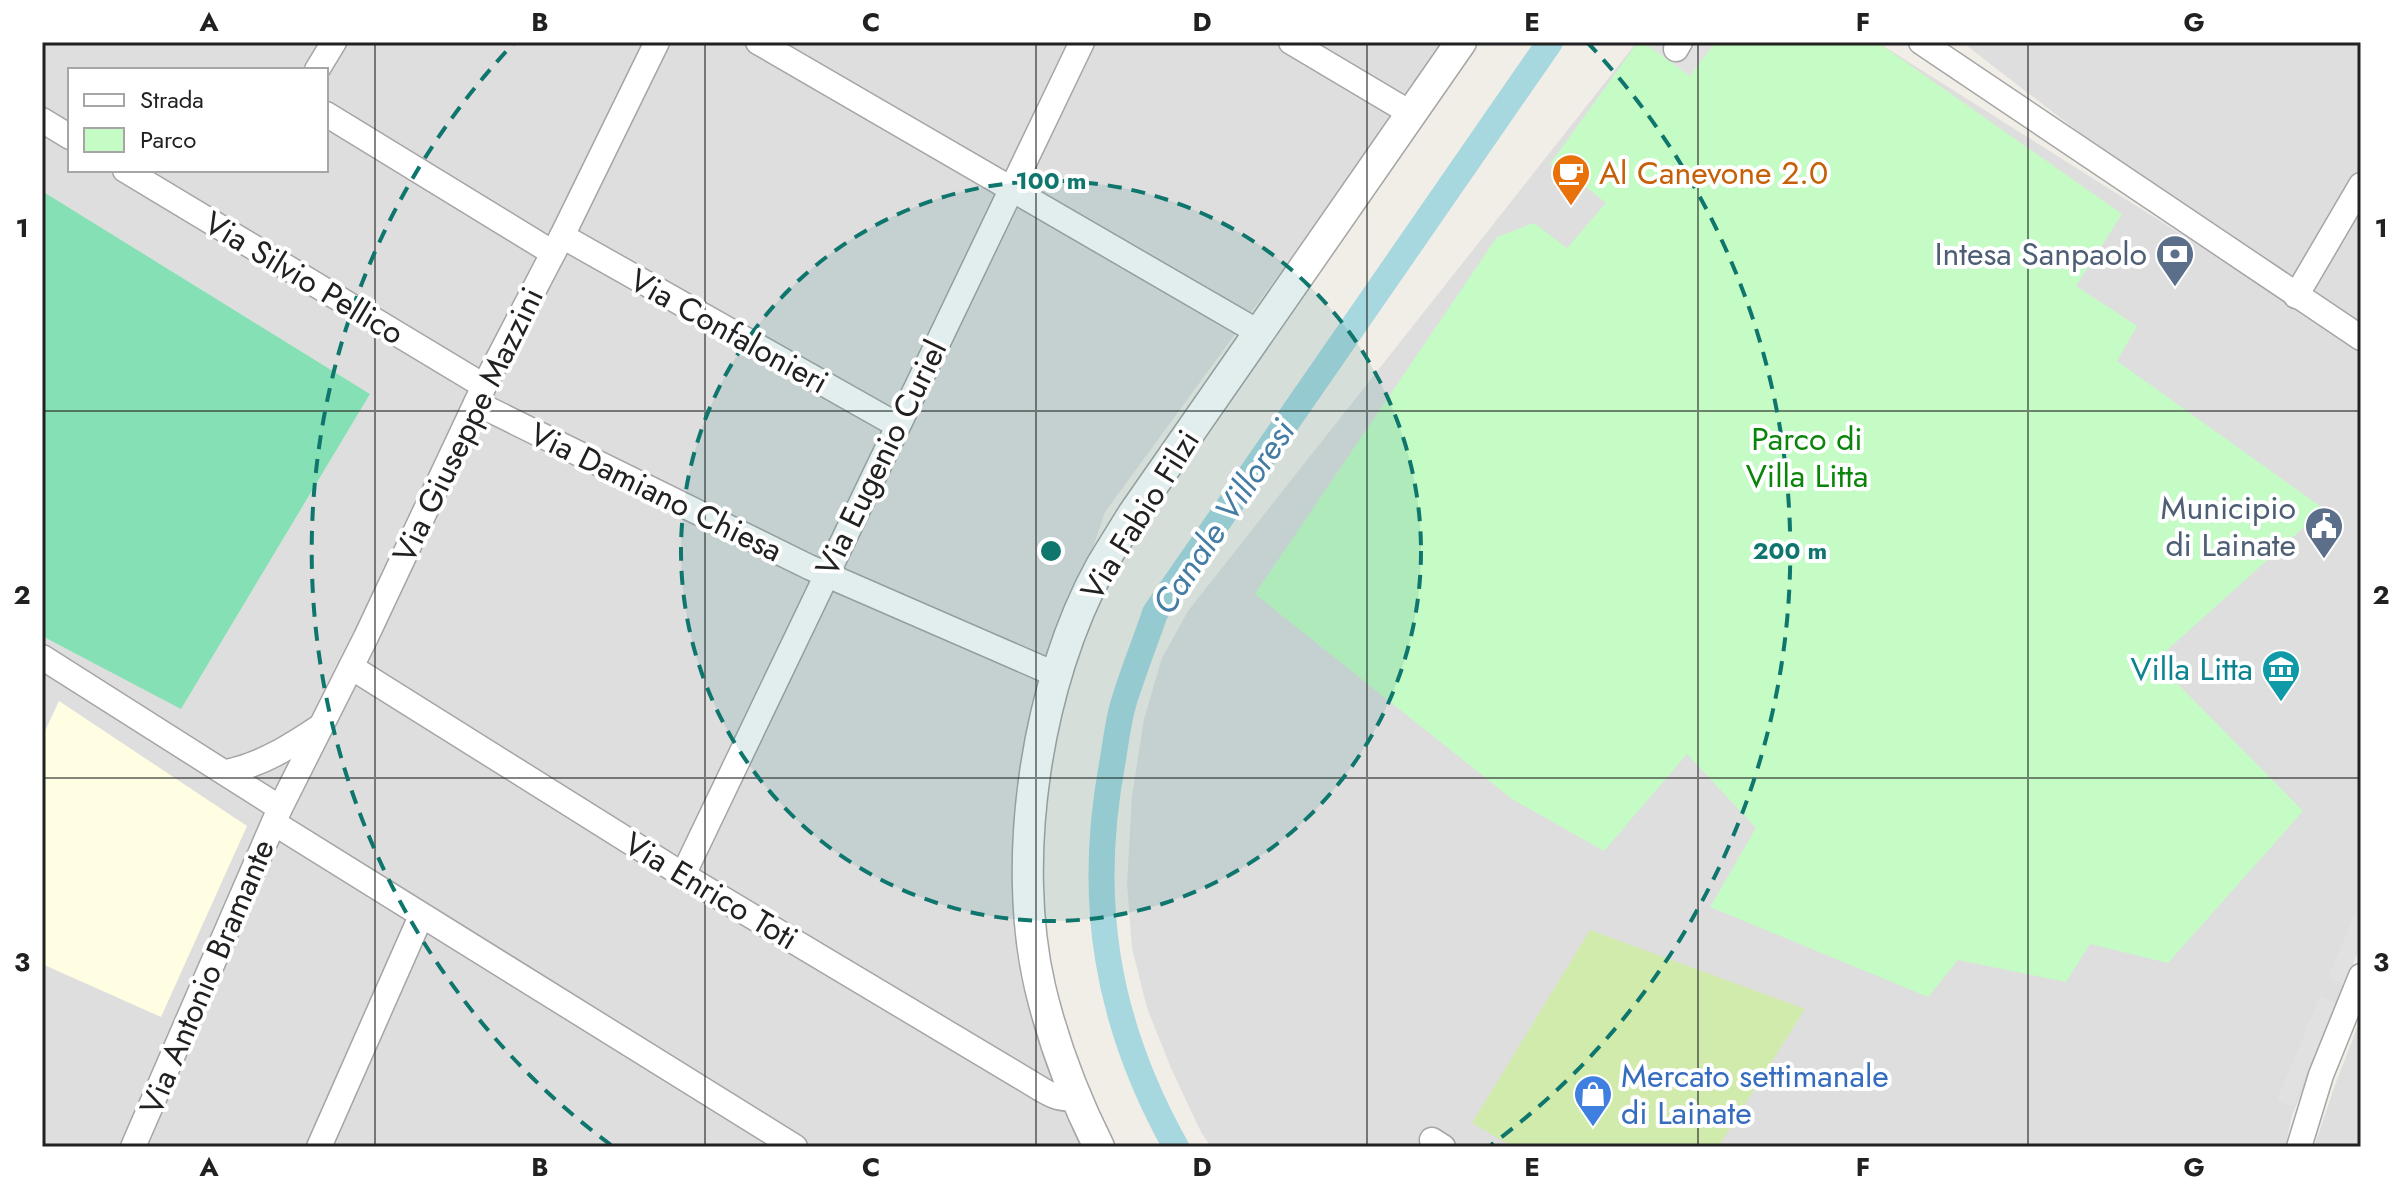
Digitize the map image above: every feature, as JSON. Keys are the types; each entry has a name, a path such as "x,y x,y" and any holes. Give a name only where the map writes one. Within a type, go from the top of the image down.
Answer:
{"street":[{"path":"318,68 334,42"},
{"name":"Via Giuseppe Mazzini","path":"277,815 480,395 657,42"},
{"path":"758,42 1258,332"},
{"name":"Via Eugenio Curiel","path":"683,875 1082,42"},
{"path":"1291,42 1412,114"},
{"name":"Via Fabio Filzi","path":"1099,1147 1077,1098 1040,987 1030,929 1033,785 1041,736 1057,675 1100,568 1133,514 1461,42"},
{"path":"1925,43 2361,338"},
{"name":"Via Confalonieri","path":"328,115 557,245 897,425"},
{"path":"42,120 68,136"},
{"name":"Via Silvio Pellico","path":"128,172 480,395"},
{"path":"2296,296 2361,185"},
{"name":"Via Damiano Chiesa","path":"480,395 825,575 1057,675"},
{"path":"43,660 227,772 277,815 421,916 795,1147"},
{"name":"Via Enrico Toti","path":"351,667 683,875 1055,1097 1065,1100 1077,1098"},
{"path":"227,772 248,767 283,751 321,726"},
{"name":"Via Antonio Bramante","path":"133,1147 277,815"},
{"path":"329,1143 421,916"},
{"path":"2299,1147 2321,1075 2361,976"}],"shaded area":[{"path":"42,42 1449,42 1105,512 1065,630 1022,859 1094,1147 42,1147 42,636 181,708 370,394 42,191"},
{"path":"1637,42 1643,42 1690,76 1715,42 1877,42 2295,306 2361,205 2361,944 2292,1116 2285,1147 1211,1147 1201,1132 1147,1008 1132,948 1127,884 1132,796 1144,719 1162,658 1188,611"},
{"path":"1643,42 1715,42 1690,76"},
{"path":"1962,42 2361,42 2361,175 2292,297"},
{"path":"59,701 247,826 161,1017 42,964 42,737"},
{"path":"2361,899 2361,943 2344,984 2328,977"},
{"path":"2320,996 2335,1003 2293,1106 2277,1100"},
{"path":"2361,1018 2361,1147 2314,1147 2335,1085"}],"green space":[{"name":"Parco di Villa Litta","path":"1638,42 1643,42 1690,76 1715,42 1877,42 2122,214 2076,286 2137,326 2117,361 2324,509 2155,661 2303,811 2168,963 2090,944 2066,982 1958,960 1928,997 1710,907 1756,828 1687,754 1604,851 1512,799 1255,594 1497,237 1534,223 1567,248 1606,203 1581,183 1583,179 1567,168 1562,174 1550,164"},
{"path":"42,191 370,394 181,709 42,636"},
{"path":"1590,930 1805,1009 1718,1147 1514,1147 1472,1123"}],"waterway":[{"name":"Canale Villoresi","path":"1176,1147 1152,1100 1118,1006 1108,959 1103,911 1105,811 1118,725 1130,682 1155,613 1550,42"}],"place":[{"name":"Al Canevone 2.0","path":"1571,207"},
{"name":"Intesa Sanpaolo","path":"2175,288"},
{"name":"Municipio di Lainate","path":"2324,560"},
{"name":"Villa Litta","path":"2281,703"},
{"name":"Mercato settimanale di Lainate","path":"1593,1128"}]}
